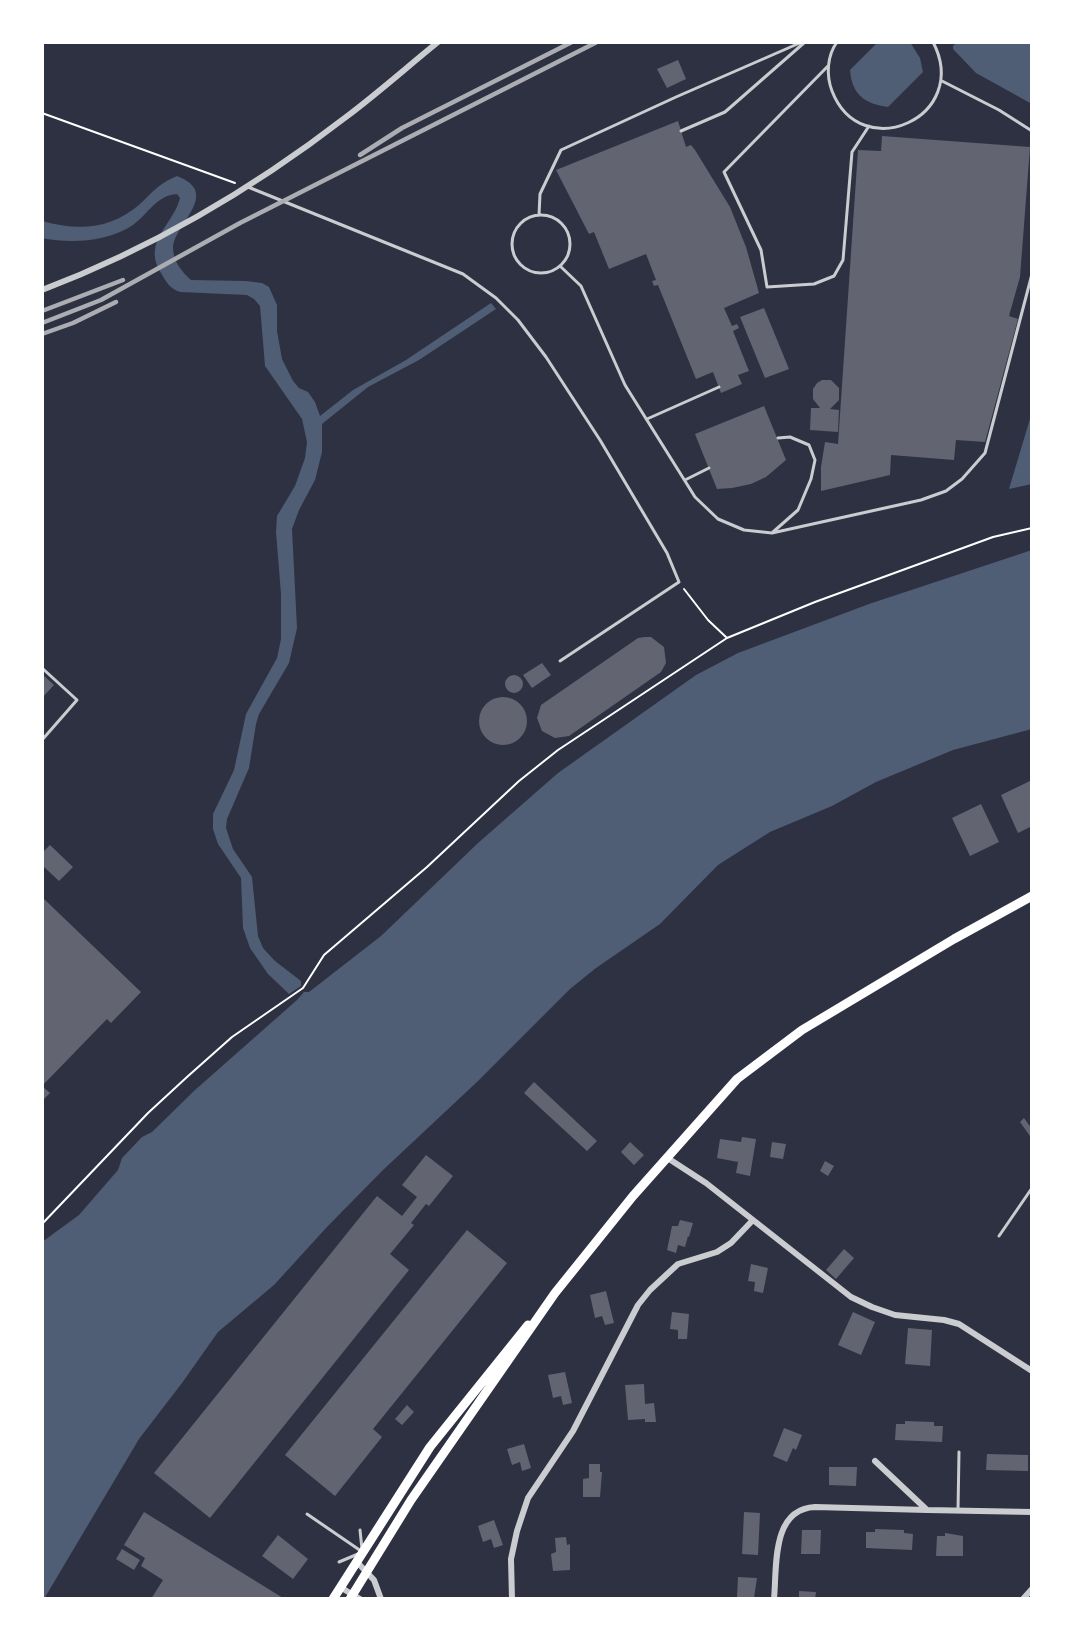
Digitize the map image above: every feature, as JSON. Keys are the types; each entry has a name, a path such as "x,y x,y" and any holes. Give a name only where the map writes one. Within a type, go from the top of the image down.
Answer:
{"main road":[{"path":"333,1599 439,1435 622,1208 737,1079 802,1030 954,939 1032,897"},
{"path":"354,1598 370,1575 433,1467 555,1293"}],"street":[{"path":"42,290 91,270 142,245 246,187 347,117 438,42"},
{"path":"666,1157 706,1183 851,1297 895,1315 944,1320 959,1324 1032,1371"},
{"path":"512,1599 511,1559 528,1498 573,1431 638,1305 671,1270 685,1261 725,1248 752,1221"},
{"path":"875,1461 927,1510"},
{"path":"774,1599 781,1535 790,1517 798,1510 815,1508 1032,1512"},
{"path":"356,1561 370,1575 381,1599"},
{"path":"340,1587 354,1598"},
{"path":"1023,1599 1032,1589"}],"lane":[{"path":"681,131 725,112 804,42"},
{"path":"539,215 540,194 561,150 804,42"},
{"path":"837,42 828,66 829,84 836,102 848,116 869,126 882,129 899,128 915,121 937,96 942,66 933,42"},
{"path":"828,66 724,172 760,250 767,286 814,284 834,276 843,260 852,153 869,126"},
{"path":"941,80 999,110 1032,131"},
{"path":"246,187 463,274 496,298 518,320 546,357 600,440 667,553 679,582 560,661"},
{"path":"539,215 556,220 568,233 569,251 560,267 551,272 531,272 516,260 512,250 515,231 521,223 539,215"},
{"path":"560,267 581,286 626,385 695,497 718,519 744,530 772,532 921,500 946,492 963,479 985,453 1032,274"},
{"path":"647,419 719,387"},
{"path":"772,532 798,510 811,479 815,460 809,445 790,437 777,438"},
{"path":"685,480 709,468"},
{"path":"42,668 77,700 42,740"},
{"path":"999,1236 1032,1188"},
{"path":"958,1511 959,1452"},
{"path":"307,1514 362,1552"},
{"path":"360,1530 362,1552"},
{"path":"339,1562 362,1552"}],"path":[{"path":"42,113 246,187"},
{"path":"42,1224 148,1113 187,1077 232,1037 303,988 324,955 428,867 519,781 558,750 727,638 815,602 993,537 1032,528"},
{"path":"679,582 708,620 727,638"}],"water":[{"path":"878,42 910,42 920,58 923,72 888,107 866,101 857,92 851,79 850,70"},
{"path":"957,42 1032,42 1032,104 976,73 953,49"},
{"path":"177,176 190,183 196,191 196,200 175,239 173,253 179,266 191,280 246,281 262,283 269,287 277,305 277,331 282,359 293,381 299,388 308,392 315,402 320,416 353,390 406,360 491,303 496,309 419,360 368,387 322,424 322,452 315,480 292,529 297,628 289,663 259,714 249,768 227,819 226,828 233,849 252,877 258,936 263,948 275,961 301,981 301,986 289,994 268,974 250,948 243,928 241,878 218,844 213,829 213,814 234,770 246,714 277,658 281,639 281,594 276,532 277,516 295,486 305,458 307,442 302,419 265,366 260,306 254,299 247,295 180,292 171,287 161,273 155,252 161,234 180,198 177,194 164,198 133,225 112,235 77,241 42,238 42,221 81,227 117,219 129,213 161,185"},
{"path":"1032,412 1032,484 1009,489"},
{"path":"1032,550 1032,729 953,750 876,782 832,806 770,832 718,865 660,924 596,968 570,989 478,1081 382,1171 274,1285 218,1332 139,1439 42,1599 42,1242 79,1215 118,1170 122,1158 142,1137 152,1132 304,992 309,992 381,936 478,843 558,773 696,675 738,653 869,604"}],"building":[{"path":"678,60 686,79 667,88 657,69"},
{"path":"678,121 686,147 691,145 695,150 730,207 746,247 759,293 724,308 732,326 737,324 739,328 733,331 749,371 738,375 742,384 721,393 713,372 696,379 658,285 654,286 652,281 656,280 646,254 609,269 594,232 589,234 556,170"},
{"path":"882,136 1030,147 1020,277 1009,316 1018,319 985,442 956,440 954,460 891,455 890,475 821,491 821,467 825,442 838,444 858,150 881,151"},
{"path":"764,308 789,369 765,378 740,317"},
{"path":"822,380 831,380 839,388 839,400 830,409 839,410 838,432 810,430 811,408 820,408 813,399 813,389"},
{"path":"764,406 786,460 766,477 751,484 717,489 695,434"},
{"path":"651,637 664,647 666,663 661,672 569,736 555,738 542,731 537,718 541,705 638,638"},
{"path":"542,663 551,675 532,688 523,675"},
{"path":"42,674 54,685 42,698"},
{"path":"514,675 520,678 523,684 520,690 514,693 508,690 505,684 508,678"},
{"path":"498,697 508,697 523,707 527,721 526,730 517,741 508,745 498,745 483,735 479,726 479,716 489,701"},
{"path":"1030,781 1032,826 1018,833 1001,795"},
{"path":"981,804 999,842 970,856 952,818"},
{"path":"50,845 73,867 59,881 42,865 42,853"},
{"path":"43,898 141,992 111,1023 107,1019 42,1086"},
{"path":"534,1082 597,1141 587,1151 524,1093"},
{"path":"42,1086 50,1093 42,1101"},
{"path":"1024,1118 1032,1129 1032,1139 1020,1122"},
{"path":"742,1137 756,1139 750,1176 736,1173 738,1162 717,1158 720,1139 741,1142"},
{"path":"630,1142 644,1155 634,1165 621,1152"},
{"path":"772,1142 786,1144 783,1159 770,1157"},
{"path":"426,1155 453,1176 429,1206 426,1204 411,1223 414,1225 390,1254 409,1270 210,1518 154,1473 377,1196 402,1216 417,1197 402,1185"},
{"path":"825,1161 834,1166 828,1176 820,1171"},
{"path":"680,1220 693,1223 685,1247 678,1245 676,1253 667,1250 672,1226 678,1226"},
{"path":"467,1230 507,1263 373,1429 382,1437 335,1496 285,1455"},
{"path":"844,1249 854,1258 836,1279 826,1270"},
{"path":"751,1264 768,1268 763,1293 754,1291 755,1282 748,1281"},
{"path":"606,1291 614,1323 605,1325 602,1316 595,1318 590,1295"},
{"path":"672,1312 689,1314 687,1339 678,1339 678,1330 670,1329"},
{"path":"853,1312 875,1322 861,1355 838,1345"},
{"path":"908,1328 932,1330 930,1366 905,1364"},
{"path":"565,1372 572,1403 563,1405 561,1396 553,1398 548,1375"},
{"path":"644,1384 645,1404 654,1403 656,1422 645,1422 645,1419 628,1420 625,1385"},
{"path":"407,1405 414,1412 402,1425 395,1419"},
{"path":"905,1421 934,1422 934,1426 943,1426 942,1442 895,1440 896,1424 905,1424"},
{"path":"784,1428 802,1435 796,1450 793,1448 787,1462 773,1456"},
{"path":"524,1444 531,1468 522,1471 520,1462 512,1465 507,1449"},
{"path":"987,1454 1028,1455 1028,1471 986,1470"},
{"path":"589,1464 600,1464 600,1472 602,1472 600,1497 583,1497 583,1479 589,1478"},
{"path":"829,1467 857,1467 856,1486 829,1485"},
{"path":"144,1512 283,1599 151,1599 163,1580 141,1566 145,1558 124,1545"},
{"path":"744,1512 760,1513 758,1555 742,1554"},
{"path":"494,1520 503,1545 494,1548 491,1539 483,1542 478,1526"},
{"path":"875,1529 904,1530 904,1533 913,1534 912,1550 866,1548 866,1532 875,1532"},
{"path":"802,1530 821,1530 820,1554 801,1554"},
{"path":"945,1533 963,1536 963,1556 936,1556 937,1536 945,1536"},
{"path":"278,1535 308,1559 293,1579 262,1556"},
{"path":"566,1537 567,1545 570,1544 570,1570 553,1571 551,1554 556,1552 555,1538"},
{"path":"122,1549 140,1560 134,1570 116,1559"},
{"path":"738,1577 757,1578 754,1598 737,1597"},
{"path":"799,1591 816,1592 815,1599 799,1599"}],"railway":[{"path":"360,155 402,128 572,42"},
{"path":"42,323 101,300 240,223 597,42"},
{"path":"42,311 123,280"},
{"path":"42,334 73,323 116,302"}]}
